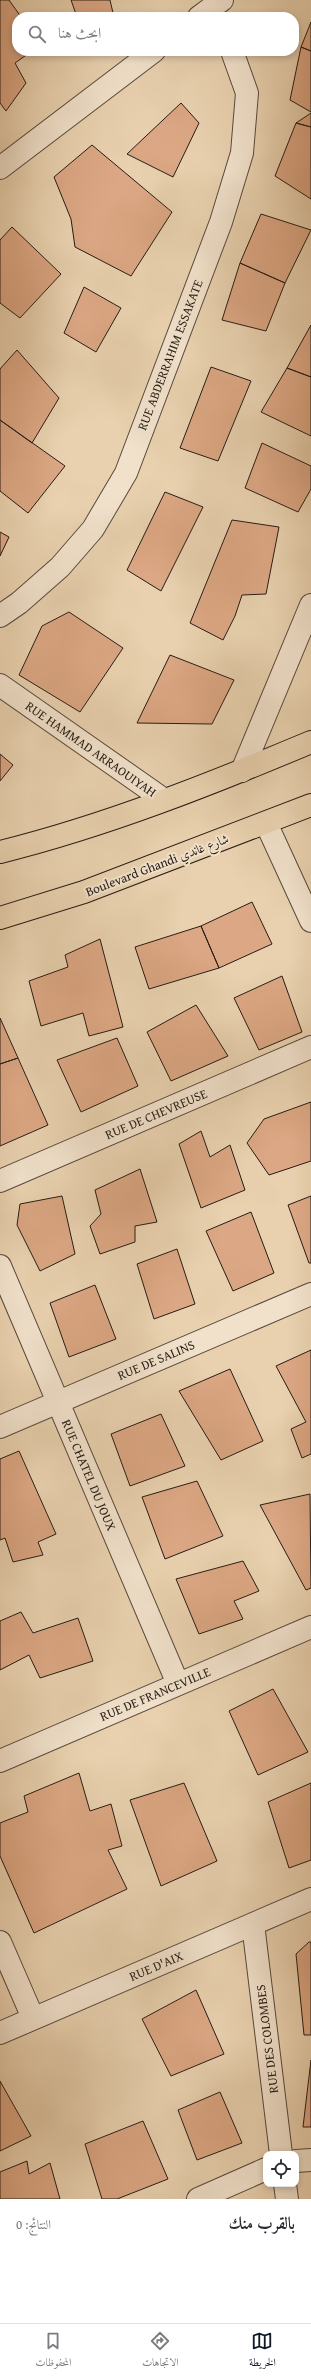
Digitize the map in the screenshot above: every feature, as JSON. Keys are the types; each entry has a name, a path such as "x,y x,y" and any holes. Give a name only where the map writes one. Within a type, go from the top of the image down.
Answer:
{"main road":[{"path":"0,852 64,834 163,799 242,771 311,742"},
{"name":"Boulevard Ghandi شارع غاندي","path":"0,918 84,892 311,805"}],"street":[{"path":"0,168 147,56"},
{"name":"RUE ABDERRAHIM ESSAKATE","path":"0,616 19,603 60,567 93,528 126,473 221,222 242,153 247,93 234,56"},
{"path":"242,771 311,605"},
{"name":"RUE HAMMAD ARRAOUIYAH","path":"0,685 163,799"},
{"path":"266,823 311,921"},
{"name":"RUE DE CHEVREUSE","path":"0,1181 311,1047"},
{"name":"RUE CHATEL DU JOUX","path":"0,1266 178,1684"},
{"name":"RUE DE SALINS","path":"0,1427 311,1294"},
{"name":"RUE DE FRANCEVILLE","path":"0,1761 311,1627"},
{"name":"RUE D'AIX","path":"0,2033 311,1899"},
{"name":"RUE DES COLOMBES","path":"253,1924 281,2151"},
{"path":"0,1942 33,2018"},
{"path":"299,2161 311,2160"},
{"path":"198,2199 263,2170"},
{"path":"285,2187 287,2199"}],"building":[{"path":"0,0 9,0 17,12 12,12 12,56 25,56 15,63 26,83 6,111 0,103"},
{"path":"71,0 110,0 113,12 75,12"},
{"path":"311,22 311,51 301,47"},
{"path":"301,47 311,51 311,112 290,100"},
{"path":"181,103 199,123 173,177 127,154"},
{"path":"311,113 311,127 296,123"},
{"path":"296,123 311,127 311,199 275,176"},
{"path":"92,145 172,212 131,276 75,247 71,219 54,177"},
{"path":"261,214 311,230 285,283 240,263"},
{"path":"12,227 61,274 20,318 0,303 0,240"},
{"path":"240,263 285,283 266,331 222,320"},
{"path":"84,287 121,308 96,352 64,333"},
{"path":"311,325 311,377 287,368"},
{"path":"17,350 59,398 32,443 0,420 0,369"},
{"path":"211,367 251,381 218,461 180,448"},
{"path":"287,368 311,377 311,436 261,412"},
{"path":"0,420 65,466 28,513 0,491"},
{"path":"262,443 311,466 311,489 298,512 245,488"},
{"path":"165,492 203,507 161,591 127,570"},
{"path":"232,520 279,527 266,594 242,595 235,616 223,640 190,623"},
{"path":"0,532 9,537 0,556"},
{"path":"69,612 123,648 80,712 19,675 42,626"},
{"path":"170,655 234,680 212,724 137,723"},
{"path":"0,754 13,765 0,781"},
{"path":"252,902 272,944 219,968 201,926"},
{"path":"201,926 219,968 149,989 135,947"},
{"path":"100,939 123,1027 89,1036 83,1013 41,1026 29,981 68,967 65,955"},
{"path":"282,976 302,1032 259,1050 234,998"},
{"path":"196,1005 228,1056 171,1081 147,1032"},
{"path":"0,1018 18,1058 0,1064"},
{"path":"117,1038 138,1086 81,1112 57,1060"},
{"path":"18,1058 48,1125 0,1146 0,1064"},
{"path":"311,1102 311,1161 269,1175 247,1143 264,1119"},
{"path":"201,1131 210,1157 230,1145 245,1190 201,1208 179,1144"},
{"path":"140,1169 157,1222 135,1226 135,1242 100,1254 90,1226 101,1214 95,1190"},
{"path":"62,1196 75,1254 40,1271 17,1225 20,1204"},
{"path":"311,1196 311,1263 309,1263 288,1205"},
{"path":"251,1212 274,1273 233,1291 206,1231"},
{"path":"177,1249 195,1304 154,1319 137,1264"},
{"path":"95,1285 116,1339 69,1357 50,1303"},
{"path":"311,1350 311,1454 302,1458 291,1429 306,1422 276,1366"},
{"path":"230,1369 263,1441 221,1460 179,1391"},
{"path":"161,1414 185,1466 130,1486 111,1434"},
{"path":"19,1451 56,1534 38,1542 43,1555 13,1562 5,1538 0,1540 0,1459"},
{"path":"197,1481 223,1536 165,1559 142,1497"},
{"path":"310,1494 311,1588 306,1590 260,1505"},
{"path":"243,1561 259,1591 234,1601 243,1619 199,1634 176,1579"},
{"path":"21,1612 33,1633 78,1618 93,1661 40,1678 29,1655 0,1670 0,1621"},
{"path":"273,1689 308,1752 258,1775 229,1711"},
{"path":"79,1773 90,1811 111,1804 122,1846 108,1850 127,1889 34,1933 0,1856 0,1823 28,1812 24,1796"},
{"path":"184,1783 217,1861 161,1886 130,1800"},
{"path":"311,1783 311,1860 289,1868 268,1802"},
{"path":"309,1942 311,1942 311,2035 304,2035 296,1954"},
{"path":"196,1990 224,2054 171,2076 142,2019"},
{"path":"311,2060 311,2127 303,2127"},
{"path":"0,2081 31,2136 0,2151"},
{"path":"220,2092 242,2143 197,2160 178,2110"},
{"path":"143,2121 168,2179 117,2199 102,2199 85,2144"},
{"path":"27,2161 29,2174 50,2163 60,2199 0,2199 0,2172"}]}
